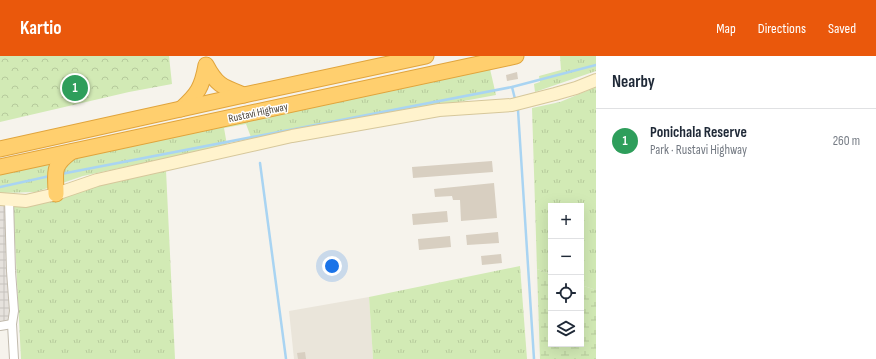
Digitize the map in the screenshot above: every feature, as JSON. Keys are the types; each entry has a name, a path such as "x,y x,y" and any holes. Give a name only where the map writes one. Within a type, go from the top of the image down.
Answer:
{"highway":[{"name":"Rustavi Highway","path":"0,149 426,56"},
{"name":"Rustavi Highway","path":"0,167 516,56"},
{"path":"205,60 213,79 223,87 244,95"},
{"path":"180,109 198,91 203,82 205,60"},
{"path":"56,183 61,160 71,152"},
{"path":"32,161 40,162 48,166 56,183"}],"street":[{"path":"14,359 12,324 14,311 5,199 26,201 56,183 97,180 292,136 439,110 512,105 576,88 596,80"},
{"path":"0,326 12,324"}],"shaded area":[{"path":"0,205 5,206 10,320 0,322"},
{"path":"369,297 373,359 294,359 289,311"}],"green space":[{"path":"0,56 169,56 172,84 129,92 0,122"},
{"path":"560,56 596,56 596,71 535,92 534,84 540,82 539,76 561,70"},
{"path":"490,69 496,95 252,140 246,124 224,128 227,145 83,176 36,192 0,193 0,171"},
{"path":"596,87 596,290 584,286 584,203 548,203 548,273 537,269 532,108 560,102"},
{"path":"166,170 175,359 21,359 13,204 27,207 55,199 98,183"},
{"path":"520,266 527,359 373,359 369,297"},
{"path":"537,269 548,273 548,347 584,347 584,286 596,290 596,359 540,359"}],"building":[{"path":"517,72 518,79 507,81 506,75"},
{"path":"492,161 493,172 413,178 412,167"},
{"path":"494,183 497,218 461,221 460,200 453,200 452,196 435,197 434,189"},
{"path":"447,211 448,222 413,225 412,214"},
{"path":"498,232 499,243 467,245 466,235"},
{"path":"450,236 451,247 419,250 418,239"},
{"path":"501,254 502,263 482,265 481,256"},
{"path":"305,352 306,359 298,359 297,353"}],"waterway":[{"path":"61,174 512,87 596,65"},
{"path":"512,87 515,99"},
{"path":"518,110 534,359"},
{"path":"260,163 286,359"},
{"path":"0,187 50,176"}],"place":[{"name":"Ponichala Reserve","path":"75,88"}]}
